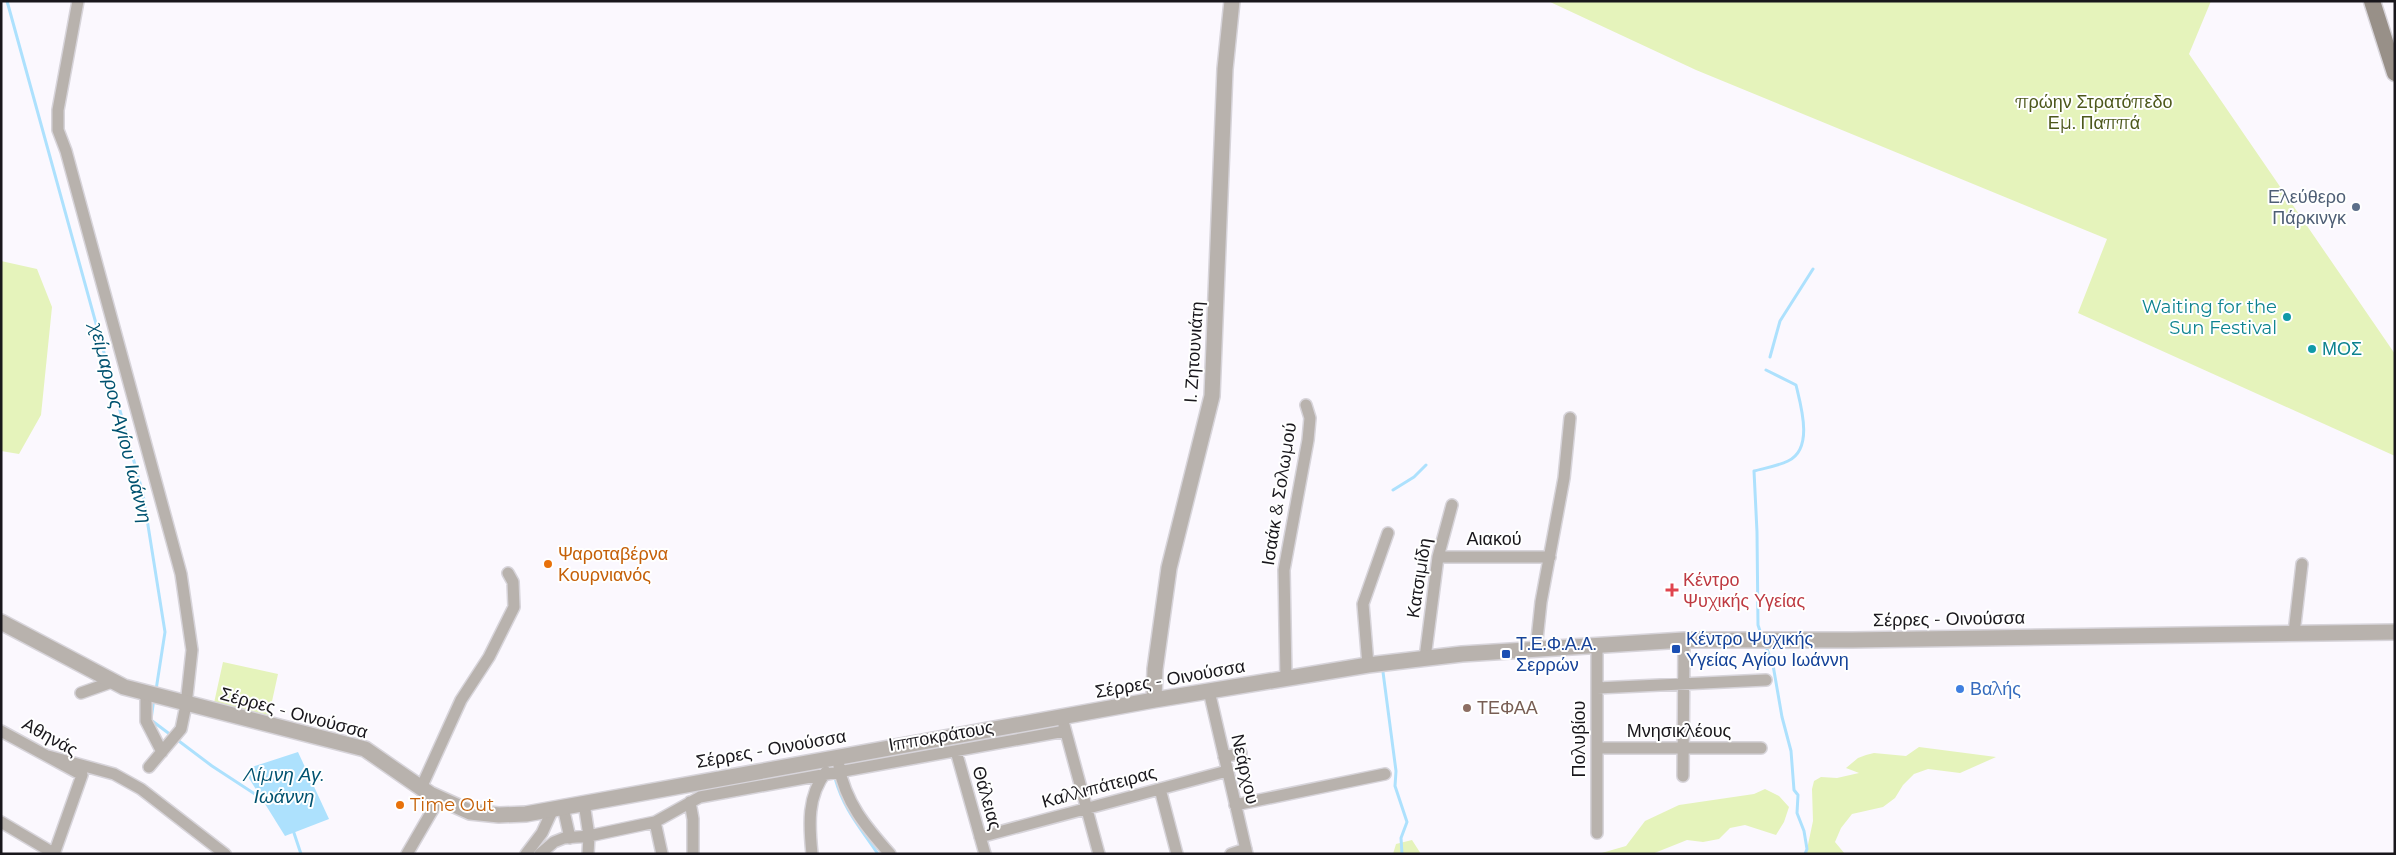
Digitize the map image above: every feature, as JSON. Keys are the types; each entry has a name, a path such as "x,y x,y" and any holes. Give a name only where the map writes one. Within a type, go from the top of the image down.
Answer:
{"main road":[{"path":"2372,1 2395,73"}],"street":[{"path":"78,1 58,110 58,130 66,151 181,574 192,650 186,705 178,732 149,767"},
{"name":"Ι. Ζητουνιάτη","path":"1154,700 1154,669 1169,568 1212,396 1225,69 1232,1"},
{"name":"Ισαάκ & Σολωμού","path":"1286,678 1284,570 1308,440 1310,418 1306,405"},
{"path":"1536,649 1541,602 1564,478 1570,418"},
{"name":"Κατσιμίδη","path":"1425,658 1438,557 1452,505"},
{"path":"1368,665 1363,604 1388,533"},
{"name":"Αιακού","path":"1438,557 1550,557"},
{"path":"2294,633 2302,564"},
{"path":"421,788 461,700 489,656 514,607 514,582 508,573"},
{"name":"Σέρρες - Οινούσσα","path":"2,625 118,685 186,705 365,750 439,799 478,814 515,815 837,756 1063,724 1154,700 1368,665 1425,658 1684,640 1852,640 2395,632"},
{"path":"1683,776 1684,640"},
{"name":"Πολυβίου","path":"1597,645 1597,833"},
{"path":"1597,688 1766,680"},
{"path":"82,694 118,685"},
{"name":"Νεάρχου","path":"1209,691 1246,852"},
{"path":"146,693 146,720 162,752"},
{"path":"1063,724 1099,854"},
{"name":"Ιπποκράτους","path":"540,854 554,842 655,822 700,797 956,751 1063,724"},
{"name":"Αθηνάς","path":"1,731 82,775 54,854"},
{"name":"Μνησικλέους","path":"1597,748 1761,748"},
{"name":"Θάλειας","path":"956,751 984,854"},
{"path":"1224,757 1241,753"},
{"path":"48,756 114,774 135,785 225,854"},
{"path":"837,756 840,772 851,804 890,854"},
{"path":"812,854 810,809 823,775 837,756"},
{"name":"Καλλιπάτειρας","path":"980,837 1228,771"},
{"path":"1236,805 1385,774"},
{"path":"1160,789 1177,854"},
{"path":"407,854 439,799"},
{"path":"690,802 693,819 693,854"},
{"path":"584,803 589,836 588,854"},
{"path":"558,808 570,838"},
{"path":"526,854 558,808"},
{"path":"1,822 54,854"},
{"path":"655,822 662,854"},
{"path":"1231,854 1246,852"}],"green space":[{"name":"πρώην Στρατόπεδο Εμ. Παππά","path":"1548,1 2211,1 2189,54 2395,354 2395,456 2078,313 2107,239 1696,70"},
{"path":"1,261 37,269 52,307 41,415 19,454 1,451"},
{"path":"223,662 278,674 269,715 214,703"},
{"path":"1919,747 1996,757 1960,773 1928,769 1914,774 1903,785 1895,798 1883,807 1852,814 1841,828 1835,842 1845,854 1806,854 1813,821 1812,789 1814,781 1821,777 1837,778 1859,773 1846,768 1858,758 1866,755 1874,753 1906,756"},
{"path":"1765,789 1779,796 1789,807 1784,822 1776,835 1745,825 1730,828 1719,839 1703,842 1687,840 1652,854 1598,854 1626,846 1645,821 1679,805 1754,794"},
{"path":"1412,840 1421,854 1393,854 1396,844"}],"water":[{"name":"Λίμνη Αγ. Ιωάννη","path":"298,752 329,819 285,836 247,775 249,768"}],"waterway":[{"name":"χείμαρρος Αγίου Ιωάννη","path":"7,1 143,494 165,632 156,690"},
{"path":"1770,357 1780,321 1813,269"},
{"path":"1760,631 1758,625 1754,471 1784,463 1796,455 1801,447 1804,426 1796,385 1766,370"},
{"path":"1393,490 1414,477 1426,465"},
{"path":"1767,649 1773,665 1782,717 1791,751 1794,790 1798,795 1797,813 1804,831 1807,849 1805,854"},
{"path":"1383,672 1396,771 1395,786 1407,822 1401,838 1402,854"},
{"name":"χείμαρρος Αγίου Ιωάννη","path":"154,698 151,720 212,766 261,798"},
{"path":"835,778 848,809 878,854"},
{"path":"294,833 301,854"}],"place":[{"name":"Ελεύθερο Πάρκινγκ","path":"2356,207"},
{"name":"Waiting for the Sun Festival","path":"2287,317"},
{"name":"ΜΟΣ","path":"2312,349"},
{"name":"Ψαροταβέρνα Κουρνιανός","path":"548,564"},
{"name":"Κέντρο Ψυχικής Υγείας","path":"1672,590"},
{"name":"Κέντρο Ψυχικής Υγείας Αγίου Ιωάννη","path":"1676,649"},
{"name":"Τ.Ε.Φ.Α.Α. Σερρών","path":"1506,654"},
{"name":"Βαλής","path":"1960,689"},
{"name":"ΤΕΦΑΑ","path":"1467,708"},
{"name":"Time Out","path":"400,805"}]}
